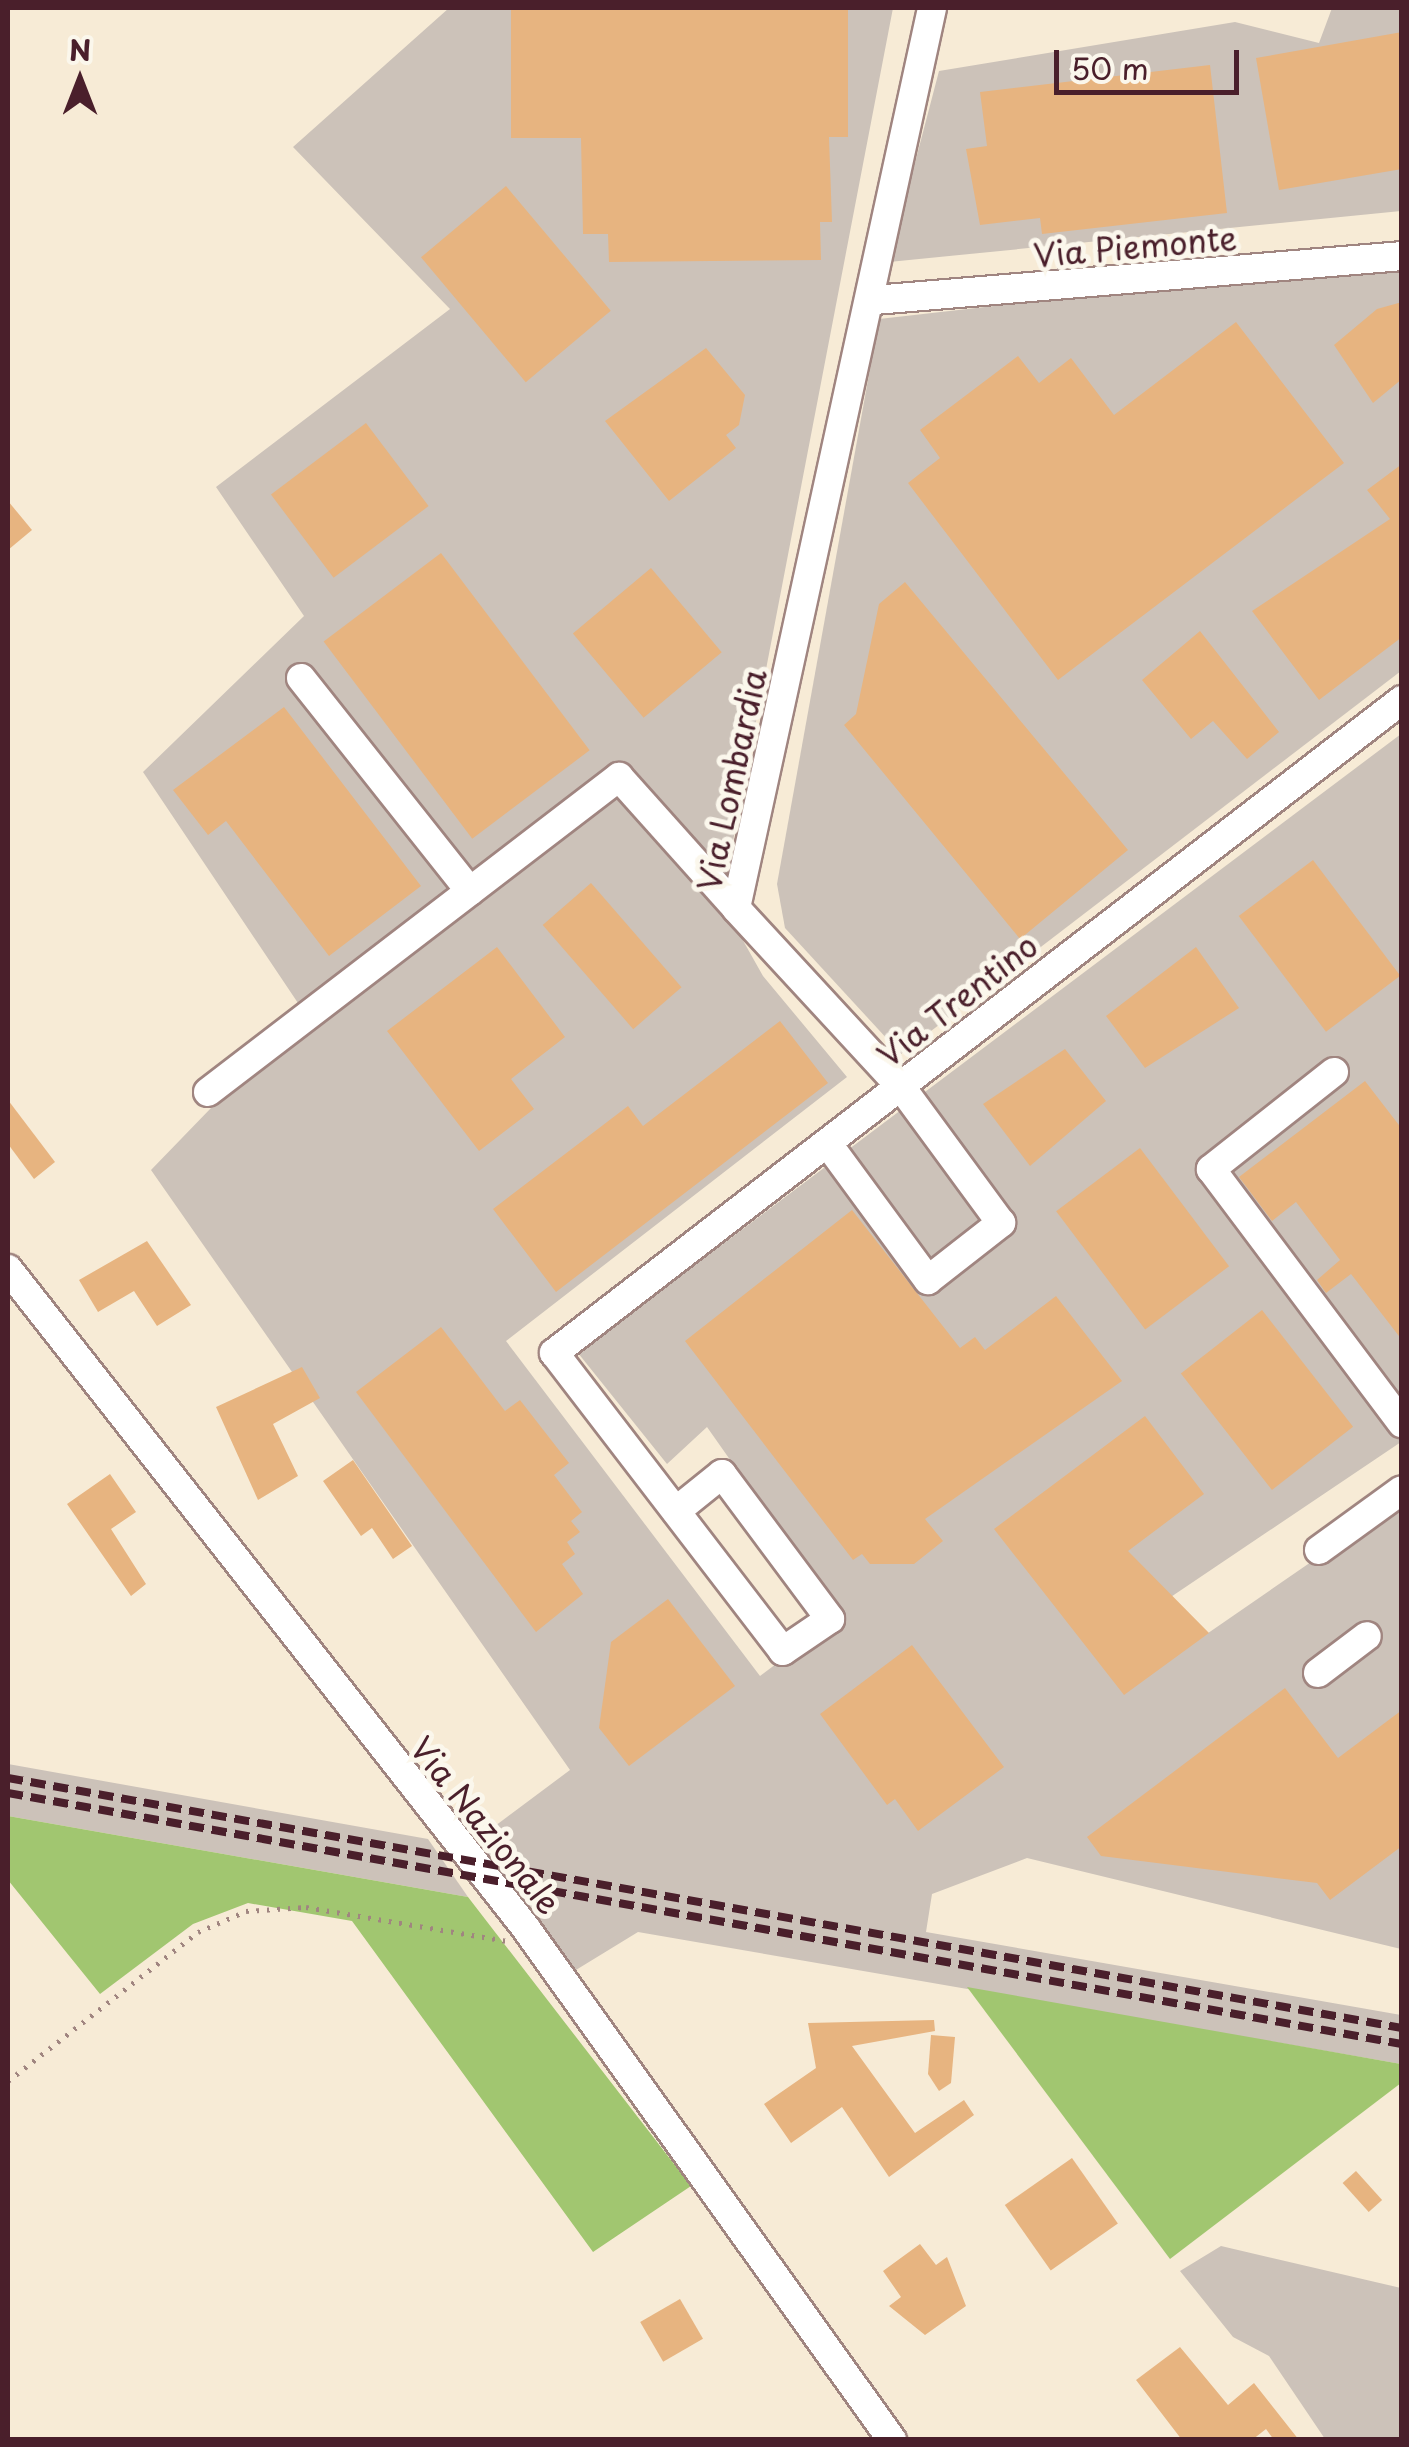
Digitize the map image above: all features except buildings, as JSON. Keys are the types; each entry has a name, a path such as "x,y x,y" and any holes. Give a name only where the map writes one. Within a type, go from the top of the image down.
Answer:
{"street":[{"name":"Via Lombardia","path":"828,1144 928,1280 1001,1223 901,1087 736,908 874,300 932,8"},
{"name":"Via Piemonte","path":"874,300 1402,256"},
{"path":"301,678 470,891"},
{"name":"Via Trentino","path":"676,1512 554,1353 1402,700"},
{"path":"208,1092 619,778 736,908"},
{"path":"1334,1072 1210,1168 1402,1423"},
{"name":"Via Nazionale","path":"8,1269 525,1928 892,2440"},
{"path":"722,1474 830,1619 783,1651 676,1512 722,1474"},
{"path":"1320,1550 1402,1490"},
{"path":"1318,1673 1367,1636"}],"path":[{"path":"8,2081 198,1932 246,1911 306,1908 508,1942 525,1928"}],"shaded area":[{"path":"449,8 893,8 729,862 732,921 763,976 847,1077 506,1341 760,1676 840,1616 707,1427 667,1464 578,1353 1401,734 1401,1442 1153,1609 1185,1649 1401,1500 1401,1949 1027,1858 932,1894 926,1932 1401,2015 1401,2064 638,1932 571,1973 471,1844 570,1770 151,1170 304,1012 143,772 304,616 216,487 450,309 293,147"},
{"path":"1332,8 1401,8 1401,211 889,262 939,71 1235,22 1319,43"},
{"path":"1401,260 1401,671 901,1054 785,928 777,884 879,319"},
{"path":"8,1764 428,1839 468,1897 8,1816"},
{"path":"1221,2246 1401,2288 1401,2439 1325,2439 1269,2356 1233,2337 1180,2271"}],"green space":[{"path":"8,1816 468,1897 691,2186 593,2252 352,1921 248,1903 193,1924 100,1994 8,1880"},
{"path":"967,1987 1401,2064 1401,2083 1170,2259"}],"railway":[{"path":"8,1778 1402,2028"},
{"path":"8,1793 1402,2044"}]}
